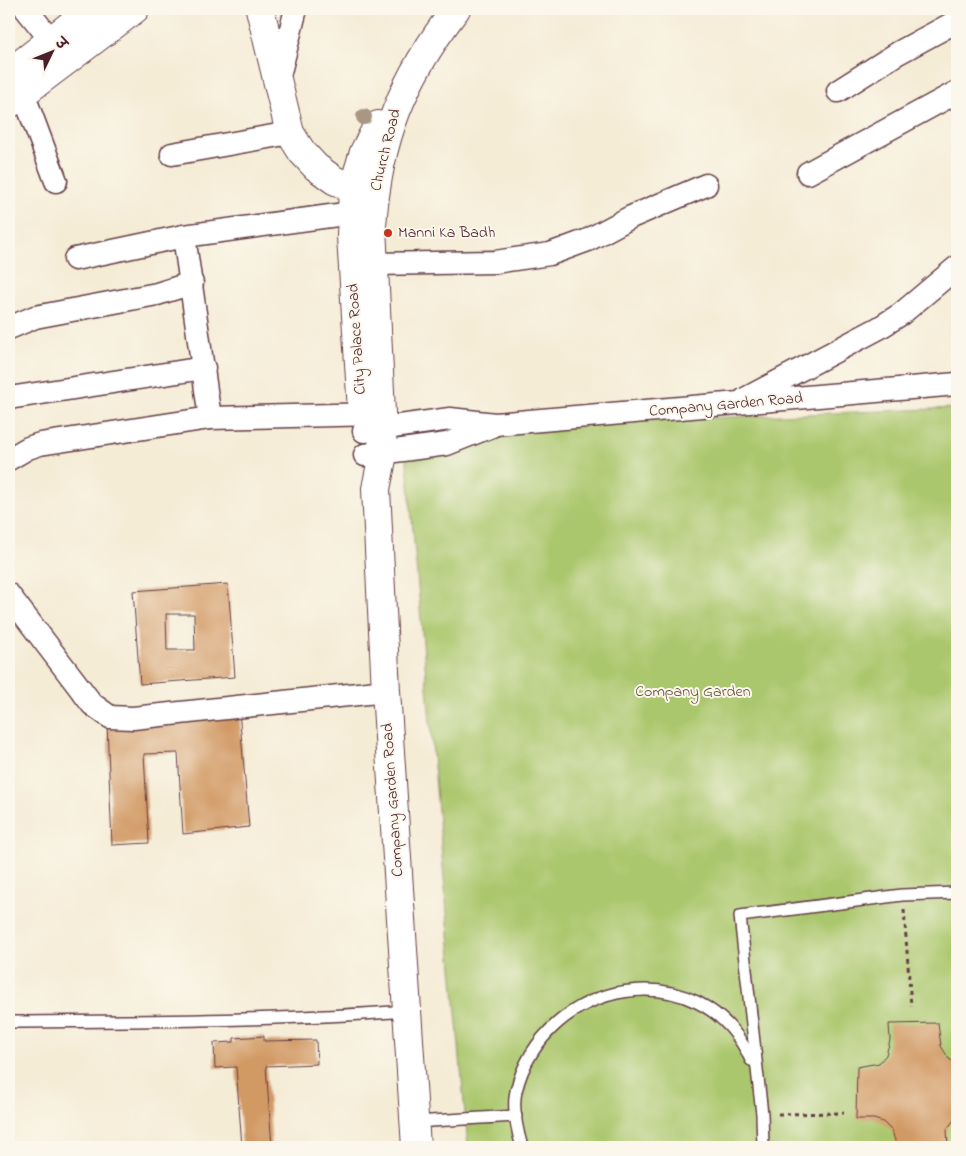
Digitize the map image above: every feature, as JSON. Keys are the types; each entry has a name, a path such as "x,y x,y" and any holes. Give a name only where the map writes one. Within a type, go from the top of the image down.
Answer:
{"main road":[{"path":"14,90 50,40 91,9"},
{"path":"14,90 136,9"},
{"path":"260,9 290,133 302,152 316,167 359,200"},
{"name":"Church Road","path":"359,200 381,158 399,101 410,76 456,9"},
{"name":"City Palace Road","path":"359,200 373,264 372,433"},
{"name":"City Palace Road","path":"359,200 351,236 372,433"},
{"name":"Company Garden Road","path":"372,433 386,691 415,1135"}],"street":[{"path":"26,9 50,40"},
{"path":"278,81 296,9"},
{"path":"838,91 898,53 957,22"},
{"path":"14,90 56,180"},
{"path":"808,173 957,92"},
{"path":"172,154 290,133"},
{"path":"373,264 487,262 550,254 581,243 631,217 706,185"},
{"path":"75,259 359,200"},
{"path":"184,236 210,418"},
{"path":"736,404 879,328 900,314 957,267"},
{"path":"9,328 35,317 157,294 192,284"},
{"path":"9,398 204,368"},
{"name":"Company Garden Road","path":"372,433 450,419 495,424 957,384"},
{"path":"9,459 28,448 40,444 210,418 372,433"},
{"path":"9,596 92,704 110,717 133,718 386,691"}],"lane":[{"path":"763,1147 762,1114 740,916 902,894 957,893"},
{"path":"522,1147 516,1116 516,1092 526,1064 541,1039 561,1018 586,1002 614,992 644,989 664,992 701,1004 726,1021 743,1042 756,1071"},
{"path":"9,1022 188,1021 336,1016 407,1011"},
{"path":"415,1135 516,1116"}],"path":[{"path":"902,894 912,1006"},
{"path":"762,1114 844,1114"}],"green space":[{"name":"Company Garden","path":"957,408 957,1147 468,1147 404,430"}],"building":[{"path":"228,584 235,677 140,684 133,591","holes":["166,614 194,614 195,650 167,650"]},
{"path":"239,710 249,827 183,834 178,753 144,754 149,843 112,845 107,724"},
{"path":"938,1023 941,1046 949,1059 957,1063 957,1116 947,1129 948,1147 897,1147 892,1131 883,1122 874,1119 856,1119 857,1067 879,1063 886,1055 890,1040 889,1024"},
{"path":"264,1036 264,1041 316,1040 317,1064 266,1066 272,1147 242,1147 236,1067 215,1068 214,1043 234,1042 234,1038"}],"place":[{"name":"Manni Ka Badh","path":"388,233"}]}
